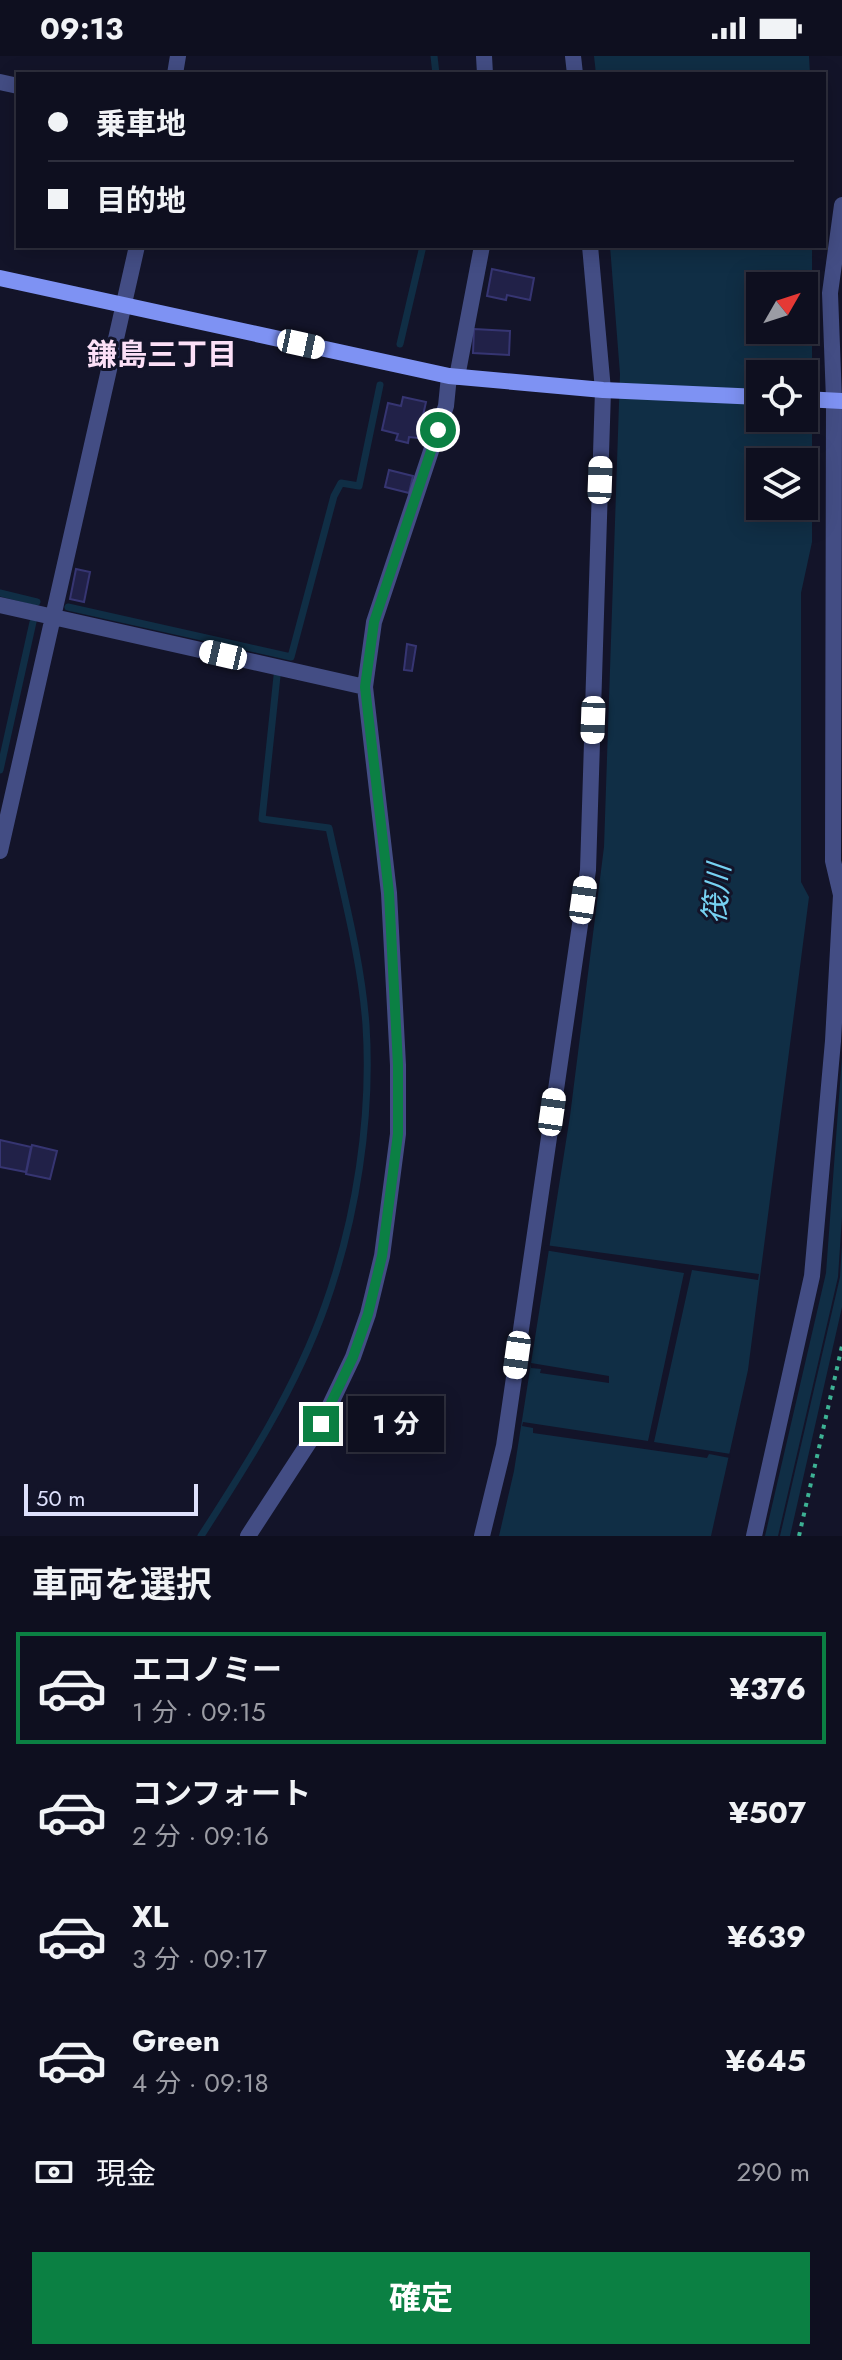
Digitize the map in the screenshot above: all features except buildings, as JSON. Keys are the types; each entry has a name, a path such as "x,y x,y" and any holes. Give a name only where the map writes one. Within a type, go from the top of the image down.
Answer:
{"street":[{"path":"754,1536 812,1276 833,1041 841,895 833,861 838,400 830,293 842,205"},
{"path":"0,851 137,248"},
{"path":"248,1536 328,1411 358,1342 382,1256 398,1134 398,1065 389,893 365,687 374,622 446,406 482,248"},
{"path":"482,1536 504,1446 588,870 603,390 590,248"},
{"path":"0,278 453,376 603,390 746,396"},
{"path":"818,399 838,400"},
{"path":"0,605 365,687"}],"path":[{"path":"799,1536 842,1346"}],"water":[{"path":"594,56 809,56 810,72 596,72"},
{"name":"筏川","path":"610,248 812,248 812,272 746,272 746,344 812,344 812,360 746,360 746,432 812,432 812,448 746,448 746,520 812,520 812,542 801,593 801,882 809,897 748,1370 711,1536 499,1536 514,1471 570,1116 604,847 620,374"},
{"path":"842,1057 842,1217 838,1277 778,1536 765,1536 826,1273"},
{"path":"842,1244 842,1307 790,1536 780,1536 840,1277"}],"pier":[{"path":"545,1245 759,1274 758,1280 692,1270 654,1442 731,1454 730,1458 709,1454 707,1458 533,1433 533,1428 522,1426 523,1422 648,1441 684,1273 544,1250"},
{"path":"531,1363 609,1376 609,1383 540,1373 541,1369 531,1368"}],"waterway":[{"path":"434,56 436,72"},
{"path":"400,344 423,248"},
{"path":"68,607 291,657 334,496 341,483 359,486 380,385"},
{"path":"0,593 37,602"},
{"path":"0,770 33,622"},
{"path":"201,1536 270,1424 313,1336 345,1238 364,1132 367,1060 364,1000 329,828 262,819 277,676"}],"district":[{"name":"鎌島三丁目","path":"162,355"}],"route":[{"path":"321,1424 353,1357 368,1314 382,1256 398,1134 398,1065 389,893 365,687 374,622 438,430"}]}
